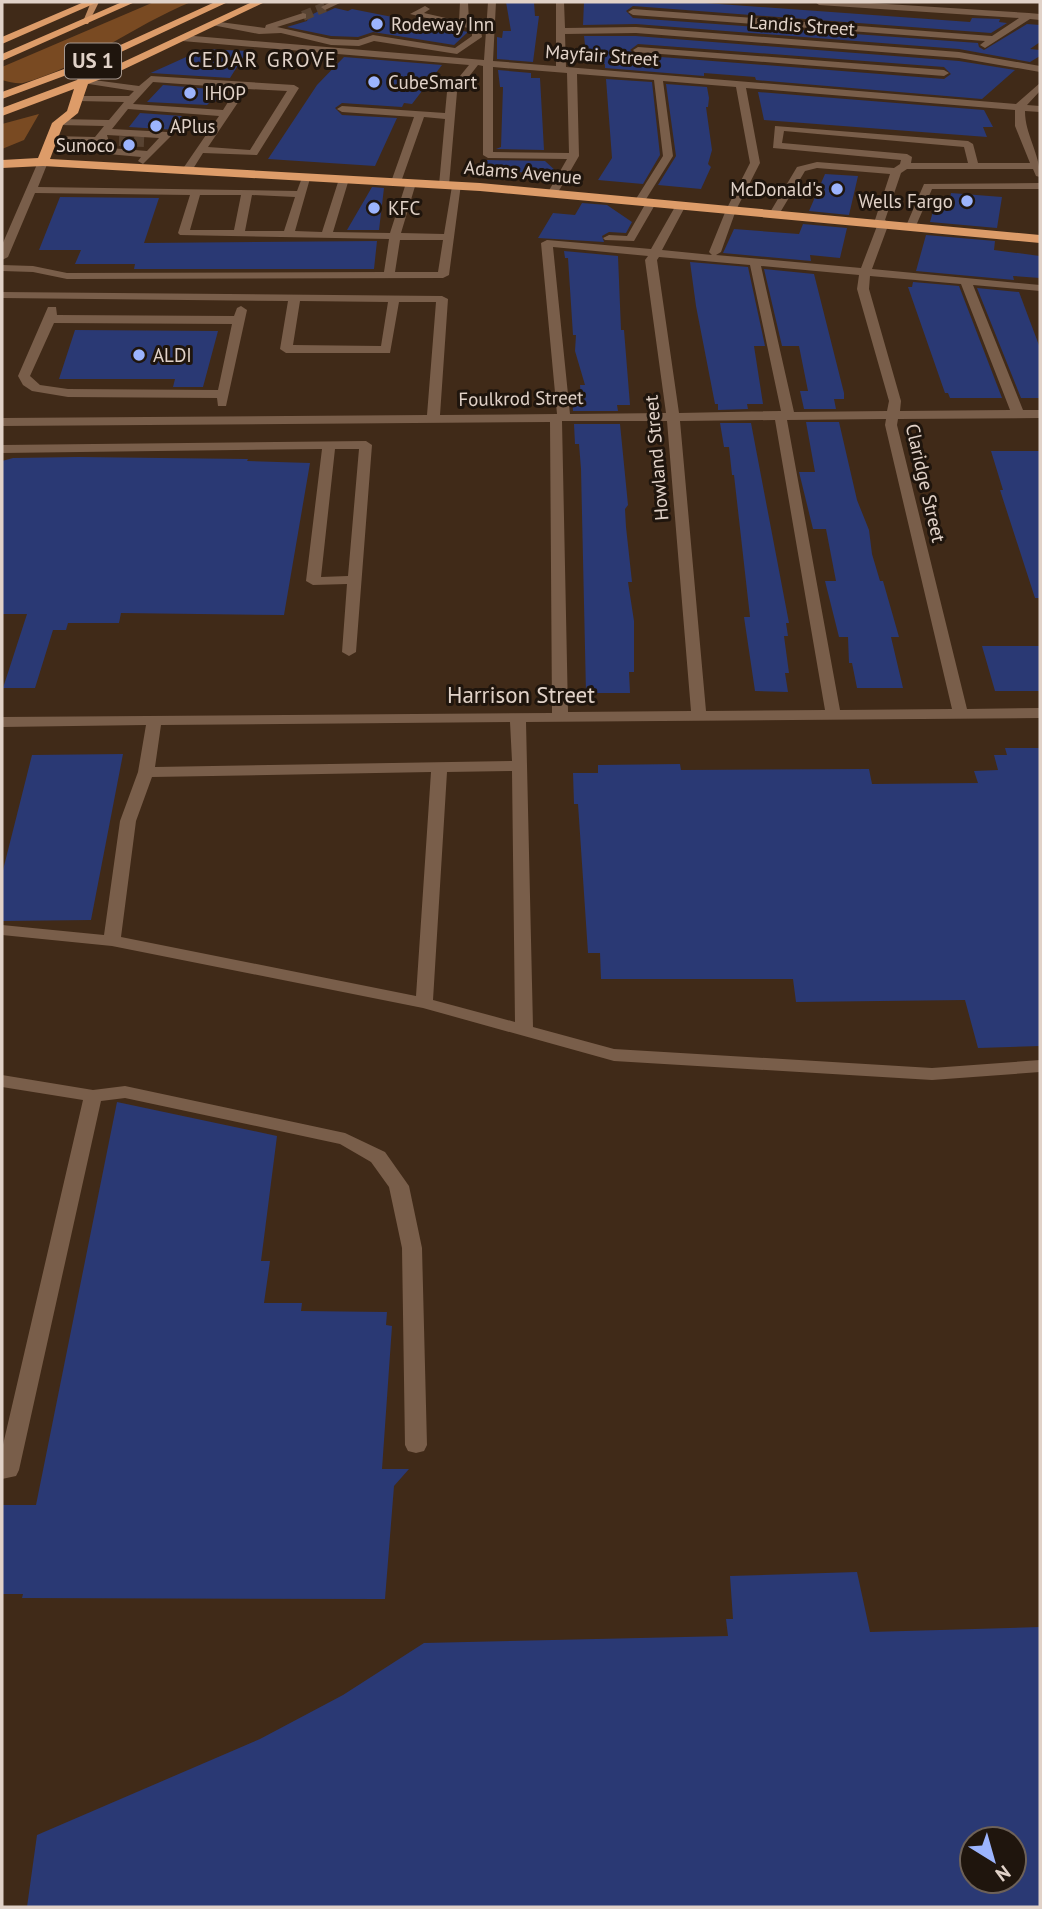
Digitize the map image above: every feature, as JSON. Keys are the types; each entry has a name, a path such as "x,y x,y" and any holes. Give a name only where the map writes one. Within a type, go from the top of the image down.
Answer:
{"highway":[{"name":"US 1","path":"5,38 94,2"},
{"name":"US 1","path":"2,58 130,2"},
{"name":"US 1","path":"2,96 87,64 223,2"},
{"name":"US 1","path":"2,112 54,112 86,82 260,2"},
{"path":"2,87 19,90 54,112 72,113 86,82 87,64"},
{"path":"43,162 51,140 54,112"},
{"path":"2,153 51,140"},
{"name":"Adams Avenue","path":"2,164 43,162 450,185 1040,239"}],"main road":[{"path":"85,22 94,2"}],"street":[{"path":"326,6 338,2"},
{"path":"464,2 464,24"},
{"path":"492,2 488,64 488,155 574,156"},
{"path":"560,2 561,70"},
{"path":"819,2 1040,17"},
{"path":"642,76 633,7 995,39"},
{"path":"212,24 259,31 281,30 331,42 359,43 373,38 457,51 477,37 477,27 415,14 425,9"},
{"path":"259,31 303,16"},
{"path":"933,81 1028,16"},
{"name":"Landis Street","path":"561,31 636,30 969,56 1040,68"},
{"name":"Mayfair Street","path":"182,38 1040,109"},
{"path":"638,50 944,73"},
{"path":"2,268 33,269 67,276 443,275 449,237 452,92 475,62"},
{"path":"552,194 574,156 572,71"},
{"path":"585,236 630,239 668,156 658,77"},
{"path":"150,154 90,150 151,79 294,88 253,153 200,150"},
{"path":"86,82 142,89"},
{"path":"715,252 731,210 755,163 740,83"},
{"path":"244,86 200,150 192,170 184,233 449,237"},
{"path":"774,214 801,169 817,165 900,168 974,166 1038,170 1020,126 1020,106 1040,86"},
{"path":"911,97 922,89"},
{"path":"78,98 225,113"},
{"path":"342,109 450,116"},
{"path":"54,112 104,132 119,141"},
{"path":"396,182 419,114"},
{"path":"900,168 907,157 778,146 779,128 968,144 974,166"},
{"path":"51,140 104,132 167,135 136,167"},
{"path":"145,142 160,142"},
{"path":"1026,145 1040,147"},
{"path":"2,257 43,162"},
{"name":"Claridge Street","path":"900,168 865,273 863,289 895,401 891,425 961,713"},
{"path":"288,235 307,177"},
{"path":"327,235 344,179"},
{"path":"389,275 395,236 411,183"},
{"path":"911,226 928,186 1040,186"},
{"path":"31,190 302,194"},
{"path":"239,234 247,192"},
{"path":"653,254 681,205"},
{"path":"560,718 560,417 547,243 1040,288"},
{"name":"Howland Street","path":"653,254 672,416 699,716"},
{"path":"755,263 784,415 833,715"},
{"path":"965,282 1018,414"},
{"path":"2,295 442,299 433,418"},
{"path":"55,296 50,319 24,376 27,382 36,388 87,394 224,394"},
{"path":"220,420 244,297"},
{"path":"296,298 286,349 386,350 394,298"},
{"path":"50,319 239,320"},
{"name":"Foulkrod Street","path":"2,422 1040,414"},
{"path":"278,446 282,419"},
{"path":"342,419 335,445 313,582 355,580"},
{"path":"199,447 202,421"},
{"path":"2,449 366,445 349,652"},
{"name":"Harrison Street","path":"2,722 1040,713"},
{"path":"518,718 524,1031"},
{"path":"112,942 128,821 146,772 154,721"},
{"path":"146,772 520,766"},
{"path":"424,1003 439,768"},
{"path":"2,930 112,942 424,1003 614,1055 932,1074 1040,1066"},
{"path":"2,1082 93,1096 125,1092 345,1139 378,1157 399,1186 412,1248 416,1446"},
{"path":"2,1470 8,1470 29,1387 93,1096"}],"shaded area":[{"path":"154,2 191,2 67,67 21,83 2,80 2,67"},
{"path":"39,114 24,140 2,149 2,124"}],"building":[{"path":"506,2 534,2 535,16 539,16 533,62 497,59 497,37 502,38 503,31 511,31"},
{"path":"584,2 691,2 970,22 972,18 1000,19 999,22 1007,23 991,33 633,6 626,11 633,18 978,43 984,50 1027,24 1040,25 1040,42 1030,49 1040,50 1040,56 1030,62 959,49 636,24 583,25"},
{"name":"Rodeway Inn","path":"335,8 468,32 454,45 373,32 358,37 331,36 287,27 307,21 309,16 321,10 326,12"},
{"path":"584,36 636,36 959,61 1015,70 982,99 756,80 755,77 605,68 605,64 587,63","holes":["638,44 944,67 951,74 944,79 635,55 630,50"]},
{"path":"204,49 247,51 230,78 151,73 144,76"},
{"path":"344,57 442,65 412,104 404,103 402,107 342,103 335,108 342,115 397,118 375,166 268,159 317,85"},
{"path":"498,70 531,73 531,78 540,78 544,150 496,149 501,147 503,87 500,87"},
{"path":"606,79 652,82 660,155 643,184 598,180 612,158"},
{"path":"666,84 707,87 709,98 706,107 712,150 708,164 711,167 701,189 658,185 676,156"},
{"name":"IHOP","path":"163,85 222,90 215,102 207,105 147,102"},
{"path":"758,92 984,110 993,127 983,127 987,137 764,120"},
{"path":"140,113 182,116 177,130 129,127"},
{"path":"487,160 545,161 557,172 555,175 481,169"},
{"path":"825,174 858,176 849,215 809,211"},
{"path":"372,187 384,188 379,230 347,230"},
{"path":"951,193 1002,197 997,228 930,222 937,197 950,198"},
{"path":"60,197 159,198 144,243 377,241 374,269 134,269 135,264 75,264 81,250 39,250"},
{"path":"582,203 607,205 632,222 626,233 609,232 602,236 604,242 538,238 553,213 575,215"},
{"path":"803,224 847,228 840,258 810,255 811,261 723,253 734,229 799,234"},
{"path":"926,235 995,241 994,250 1040,256 1040,278 1013,276 1014,280 916,271"},
{"path":"564,251 618,256 621,330 624,330 630,405 617,405 618,411 573,411 572,398 581,398 580,385 585,385 575,351 576,335 573,335 568,258 565,258"},
{"path":"690,262 748,267 765,346 754,346 763,404 747,404 748,409 718,410 696,306"},
{"path":"764,269 814,274 844,393 844,399 834,399 836,409 804,409 800,391 808,391 799,346 782,346"},
{"path":"913,282 959,286 1002,398 950,398 948,393 945,393 908,287 912,287"},
{"path":"977,288 1019,292 1040,348 1040,398 1021,398"},
{"name":"ALDI","path":"75,330 218,331 203,387 173,387 175,379 59,379"},
{"path":"806,422 839,422 857,500 869,530 872,554 880,581 883,581 899,637 891,637 903,688 857,688 852,663 849,663 848,637 839,637 825,581 836,581 826,529 813,529 799,472 815,472"},
{"path":"720,423 751,423 789,623 786,623 788,636 784,636 789,673 785,673 788,692 755,691 744,617 750,617 734,475 729,447 724,447"},
{"path":"574,424 620,424 632,582 628,582 634,621 634,672 629,672 630,693 586,693 581,469"},
{"path":"991,451 1040,451 1040,598 1035,598 1000,490 1003,490"},
{"path":"13,458 248,459 247,461 310,463 284,615 121,613 119,623 68,623 66,630 53,630 35,688 3,688 27,614 2,614 2,461"},
{"path":"982,646 1040,646 1040,691 995,691"},
{"path":"1005,748 1040,748 1040,1046 978,1048 965,1000 796,1002 793,979 601,979 600,953 588,953 578,804 574,804 573,773 598,773 598,765 680,764 681,770 869,769 872,784 978,783 974,771 998,770 994,755 1007,755"},
{"path":"123,754 91,920 2,921 2,874 32,755"},
{"path":"117,1102 277,1136 261,1261 270,1261 264,1303 302,1303 301,1311 387,1312 386,1325 392,1326 382,1469 409,1469 394,1486 385,1599 22,1598 23,1594 2,1594 2,1505 36,1505"},
{"path":"857,1572 870,1632 1040,1627 1040,1907 27,1907 37,1835 260,1739 343,1695 424,1643 728,1636 726,1619 733,1619 730,1576"}],"tunnel":[{"path":"303,16 325,7"},
{"path":"119,141 144,142"}],"place":[{"name":"Rodeway Inn","path":"377,24"},
{"name":"CubeSmart","path":"374,82"},
{"name":"IHOP","path":"190,93"},
{"name":"APlus","path":"156,126"},
{"name":"Sunoco","path":"129,145"},
{"name":"McDonald's","path":"837,189"},
{"name":"Wells Fargo","path":"967,201"},
{"name":"KFC","path":"374,208"},
{"name":"ALDI","path":"139,355"}],"district":[{"name":"CEDAR GROVE","path":"263,60"}]}
